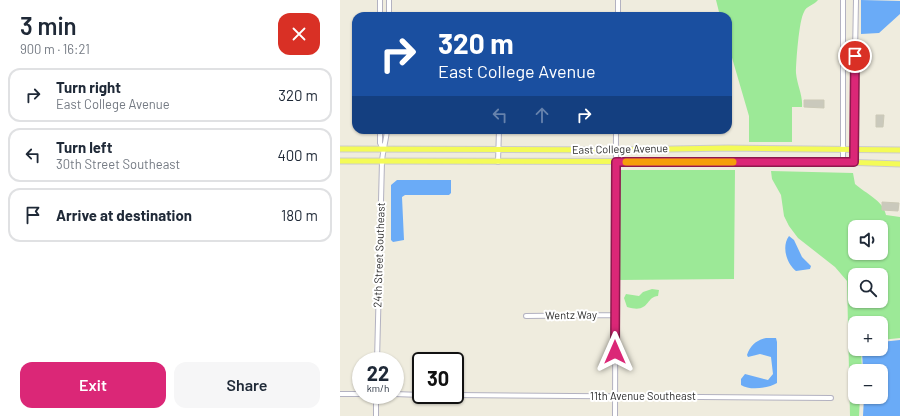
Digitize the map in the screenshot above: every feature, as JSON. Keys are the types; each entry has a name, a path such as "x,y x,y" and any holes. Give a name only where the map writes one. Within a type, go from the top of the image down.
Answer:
{"main road":[{"name":"East College Avenue","path":"340,149 616,150 843,148 900,150"},
{"name":"East College Avenue","path":"340,161 854,162 900,164"}],"street":[{"path":"380,0 380,12"},
{"path":"389,0 389,12"},
{"path":"618,0 618,12"},
{"path":"843,0 843,162"},
{"path":"854,162 856,0"},
{"name":"24th Street Southeast","path":"380,134 380,143 383,149"},
{"name":"24th Street Southeast","path":"377,352 382,161 383,149 386,143 386,134"},
{"path":"498,162 499,134"},
{"path":"614,416 616,134"},
{"name":"Wentz Way","path":"526,316 615,315"},
{"path":"340,394 352,394"},
{"name":"11th Avenue Southeast","path":"464,395 831,398"},
{"path":"376,404 376,416"}],"green space":[{"path":"716,0 818,0 805,10 802,16 799,32 796,73 802,98 802,107 792,107 792,142 749,142 749,116 732,58 732,12 719,12"},
{"path":"618,170 735,170 734,279 617,280"},
{"path":"771,171 853,173 855,184 878,201 886,215 900,217 900,338 888,339 888,316 848,316 848,326 847,281 835,267 798,238 784,216 781,195 772,179"},
{"path":"652,289 659,290 658,296 651,299 643,307 634,309 627,307 624,298 626,294 639,296 643,292"},
{"path":"849,356 861,356 862,364 849,364"},
{"path":"850,404 860,404 859,416 850,416"}],"water":[{"path":"861,0 900,1 900,14 879,33 861,34"},
{"path":"397,180 451,180 451,193 449,195 405,195 402,197 404,240 393,242 391,240 391,185"},
{"path":"789,236 794,240 802,257 811,266 810,269 796,271 790,264 785,250 785,245"},
{"path":"776,338 777,342 777,383 759,388 745,387 741,385 741,379 745,374 768,380 773,374 771,357 760,354 748,357 747,355 754,344 759,340"},
{"path":"900,340 900,416 863,416 864,404 888,404 888,364 863,364 862,356 888,356 888,341"}],"building":[{"path":"804,100 824,100 824,108 804,107"},
{"path":"876,115 884,115 883,127 876,127"},
{"path":"882,202 899,203 898,211 882,210"}],"slow traffic":[{"path":"626,162 733,162"}],"route":[{"path":"615,352 616,162 854,162 855,56"}]}
